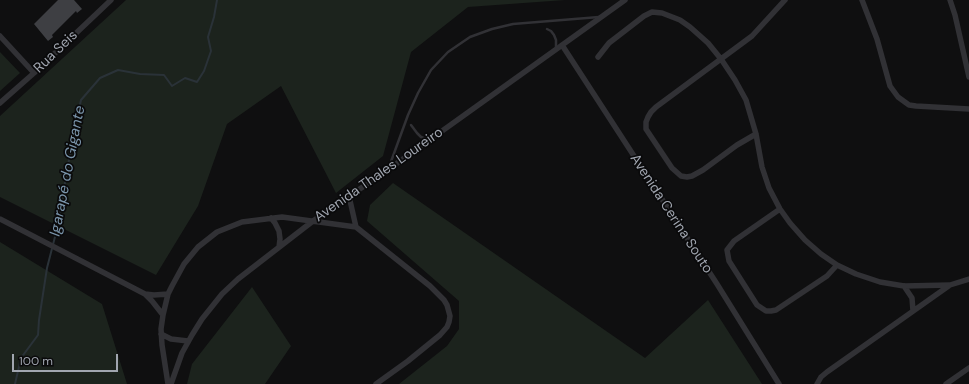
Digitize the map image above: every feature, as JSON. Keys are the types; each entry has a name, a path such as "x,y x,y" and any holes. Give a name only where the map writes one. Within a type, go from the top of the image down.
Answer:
{"street":[{"name":"Rua Seis","path":"0,103 111,0"},
{"name":"Avenida Thales Loureiro","path":"171,384 182,353 202,319 222,294 238,279 313,221 389,169 625,0"},
{"path":"756,134 737,145 703,170 687,177 681,176 672,168 646,129 646,122 651,112 656,107 752,36 785,0"},
{"path":"862,0 878,39 890,86 898,97 909,104 916,106 969,109"},
{"path":"950,0 955,15 969,77"},
{"path":"598,57 609,43 644,16 652,12 668,14 680,20 708,43 735,80 746,100 756,134 762,167 769,188 780,209 805,240 836,265 880,282 904,286 950,285 969,279"},
{"path":"0,36 34,73"},
{"name":"Avenida Cerina Souto","path":"562,45 779,384"},
{"path":"349,196 356,226"},
{"path":"780,209 734,241 727,250 729,261 757,305 766,311 776,310 826,276 836,265"},
{"path":"168,384 161,334 163,315 168,294 184,264 198,247 217,232 242,222 282,217 356,226 430,286 447,305 450,313 449,322 447,327 440,335 376,384"},
{"path":"271,218 279,231 279,247"},
{"path":"0,219 145,294 163,315"},
{"path":"817,384 821,377 827,372 950,285"},
{"path":"904,286 912,298 913,311"},
{"path":"145,294 168,294"},
{"path":"161,334 171,339 188,341"},
{"path":"946,384 969,368"}],"lane":[{"path":"389,169 408,115 418,93 431,70 448,52 470,37 492,29 513,24 602,17"},
{"path":"547,29 554,35 556,40 556,49"},
{"path":"411,125 421,137 429,140"}],"shaded area":[{"path":"126,0 565,0 468,7 411,52 383,156 336,193 281,86 227,124 198,206 156,275 0,197 0,116"},
{"path":"0,52 20,73 0,91"},
{"path":"393,183 645,358 708,300 762,384 399,384 447,346 459,329 459,301 367,221 370,205"},
{"path":"0,242 102,304 127,384 0,384"},
{"path":"252,287 291,346 265,384 187,384 192,364"}],"building":[{"path":"58,0 74,0 82,9 77,13 76,11 48,41 34,24"}],"waterway":[{"name":"Igarapé do Gigante","path":"15,384 21,358 38,335 47,268 57,229 81,100 100,78 118,70 140,74 164,75 172,86 185,78 197,82 204,71 211,51 208,37 217,0"}]}
